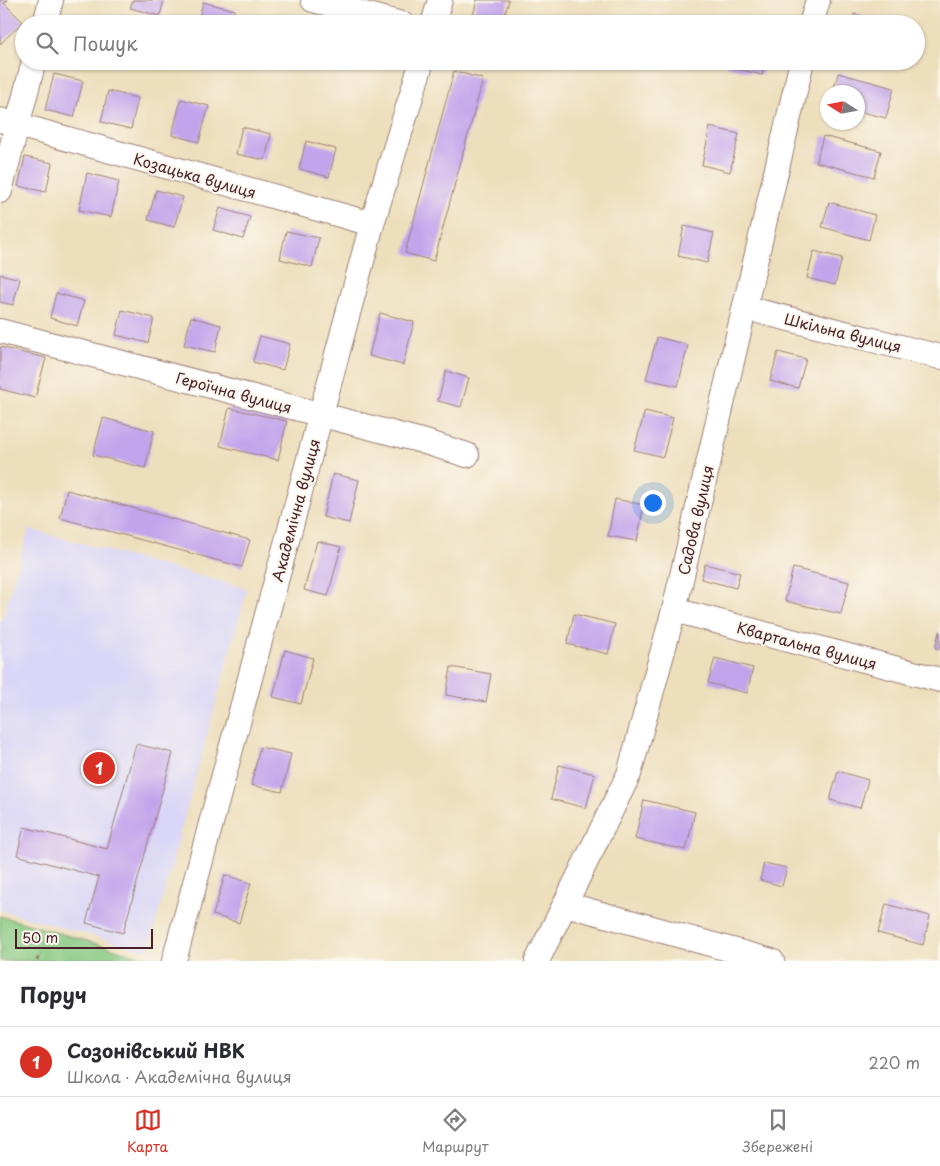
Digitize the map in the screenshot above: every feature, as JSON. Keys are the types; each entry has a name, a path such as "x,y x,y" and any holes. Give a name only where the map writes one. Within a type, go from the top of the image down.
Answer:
{"street":[{"path":"47,15 51,0"},
{"path":"313,0 369,15"},
{"path":"436,15 440,0"},
{"path":"814,15 818,0"},
{"path":"0,191 8,122 30,70"},
{"name":"Академічна вулиця","path":"174,961 372,224 419,70"},
{"name":"Садова вулиця","path":"536,961 629,774 674,610 746,308 800,70"},
{"name":"Козацька вулиця","path":"8,122 372,224"},
{"name":"Шкільна вулиця","path":"746,308 940,357"},
{"name":"Героїчна вулиця","path":"0,331 320,416 422,441 467,455"},
{"name":"Квартальна вулиця","path":"674,610 940,680"},
{"path":"565,904 772,961"}],"path":[{"path":"37,961 40,953"}],"shaded area":[{"path":"29,529 247,589 148,951 0,910 0,626"}],"green space":[{"path":"0,916 157,961 0,961"}],"building":[{"path":"0,0 8,0 4,3 16,15 15,30 0,44"},
{"path":"133,0 164,0 160,15 130,8"},
{"path":"477,0 509,0 505,15 473,15"},
{"path":"203,2 235,10 234,15 200,15"},
{"path":"742,70 763,70 762,75"},
{"path":"454,71 483,79 434,261 405,253"},
{"path":"838,73 894,88 886,118 865,113 865,85 835,85"},
{"path":"54,74 83,81 74,117 45,110"},
{"path":"108,91 138,98 131,129 101,122"},
{"path":"181,99 209,106 199,142 172,135"},
{"path":"242,127 271,134 265,160 236,154"},
{"path":"710,127 739,134 730,172 702,165"},
{"path":"823,136 881,151 874,177 816,162"},
{"path":"306,141 336,149 329,177 299,169"},
{"path":"25,157 52,163 46,192 18,186"},
{"path":"87,173 119,181 111,217 79,210"},
{"path":"156,190 183,197 174,227 148,220"},
{"path":"829,202 875,215 869,240 822,227"},
{"path":"220,208 250,217 243,239 213,230"},
{"path":"684,226 714,233 707,263 678,256"},
{"path":"286,231 319,238 312,267 280,259"},
{"path":"814,251 842,258 835,285 807,278"},
{"path":"0,274 20,279 13,305 0,302"},
{"path":"56,293 84,301 77,326 50,318"},
{"path":"122,310 154,318 148,343 116,335"},
{"path":"380,313 414,322 403,365 369,356"},
{"path":"191,317 221,325 215,352 184,345"},
{"path":"260,336 290,344 283,370 253,362"},
{"path":"657,337 688,345 678,386 646,379"},
{"path":"0,347 46,358 35,398 0,389"},
{"path":"778,352 806,359 798,388 770,381"},
{"path":"446,371 469,378 461,407 438,401"},
{"path":"229,408 287,421 278,460 220,446"},
{"path":"645,411 673,418 663,457 634,450"},
{"path":"103,418 154,431 145,468 93,455"},
{"path":"333,474 359,480 349,523 323,517"},
{"path":"67,490 250,540 242,567 60,518"},
{"path":"615,499 644,505 637,541 608,536"},
{"path":"317,541 341,547 328,596 304,590"},
{"path":"705,564 740,573 736,588 701,579"},
{"path":"793,568 849,582 841,614 785,601"},
{"path":"574,614 615,624 608,654 567,644"},
{"path":"940,632 940,649 935,648"},
{"path":"285,650 313,658 301,704 273,697"},
{"path":"715,658 753,668 747,693 708,683"},
{"path":"451,667 491,674 486,702 446,695"},
{"path":"136,744 173,753 123,933 86,923 99,877 17,855 24,827 107,849"},
{"path":"260,747 291,754 282,792 251,785"},
{"path":"559,765 595,774 586,808 551,799"},
{"path":"838,771 868,780 860,808 830,800"},
{"path":"644,800 695,812 686,850 635,839"},
{"path":"764,863 787,868 782,886 760,880"},
{"path":"225,875 251,883 239,923 213,915"},
{"path":"886,904 930,916 923,945 878,933"}],"place":[{"name":"Созонівський НВК","path":"99,768"}]}
